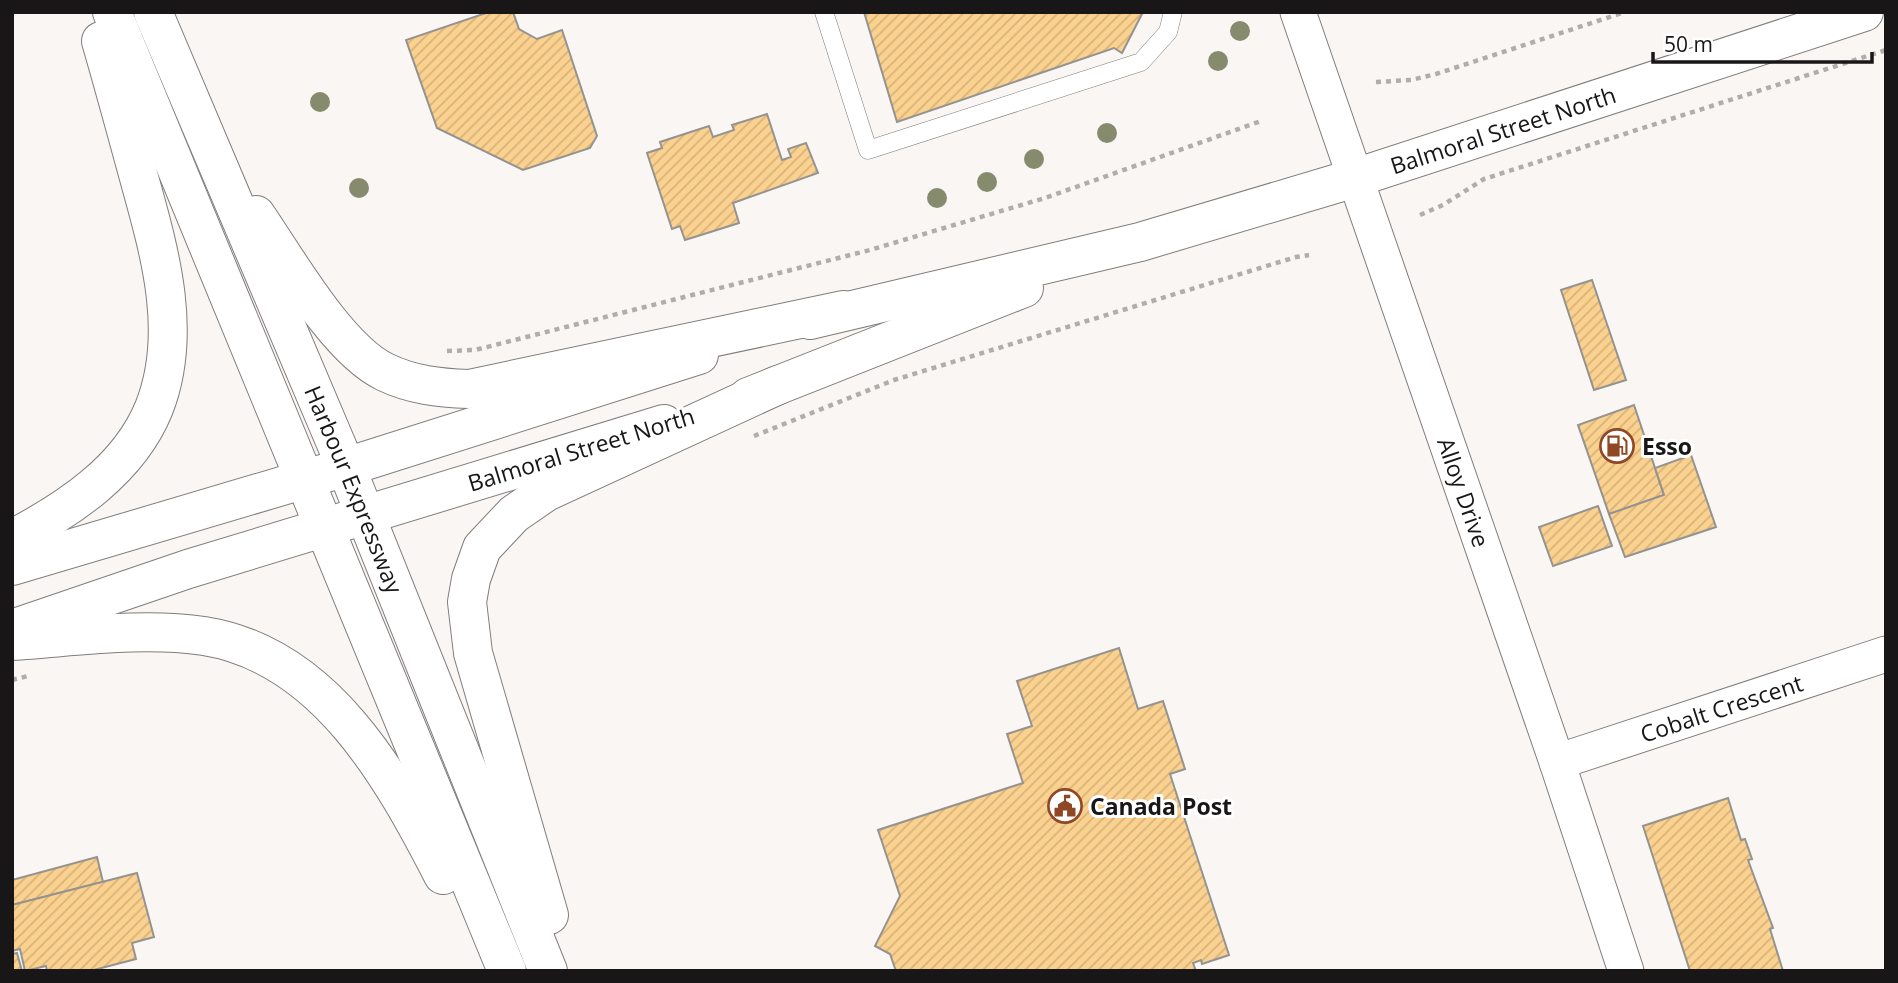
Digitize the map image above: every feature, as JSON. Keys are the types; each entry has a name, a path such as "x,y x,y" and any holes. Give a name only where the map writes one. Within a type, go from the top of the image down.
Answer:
{"main road":[{"path":"12,539 62,511 97,485 131,446 153,411 164,377 167,324 164,268 93,12"},
{"name":"Harbour Expressway","path":"112,12 507,971"},
{"name":"Harbour Expressway","path":"153,12 346,467 363,516 548,971"},
{"name":"Balmoral Street North","path":"12,566 346,467 843,310 1140,242 1355,178 1864,12"},
{"path":"211,151 346,343 385,372 428,387 469,389 843,310"},
{"name":"Balmoral Street North","path":"12,629 188,569 727,405 1140,242"},
{"path":"566,971 473,653 467,602 477,559 482,548 513,514 547,492 778,385"},
{"path":"12,641 166,633 241,644 282,664 312,688 363,742 409,809 492,971"}],"street":[{"name":"Alloy Drive","path":"1298,12 1557,761 1626,971"},
{"name":"Cobalt Crescent","path":"1557,761 1886,654"}],"lane":[{"path":"824,12 868,150 1141,62 1168,33 1173,12"}],"path":[{"path":"1376,82 1411,80 1436,74 1625,12"},
{"path":"1420,215 1443,205 1484,179 1886,50"},
{"path":"436,350 475,351 870,250 1045,198 1261,121"},
{"path":"743,440 894,380 1296,257 1309,256"}],"building":[{"path":"489,12 513,12 519,29 537,39 562,30 597,136 590,148 523,170 437,128 406,40"},
{"path":"864,12 1143,12 1122,53 1114,48 897,122"},
{"path":"767,114 782,160 791,157 788,149 806,143 818,173 733,203 739,223 685,240 680,226 672,229 647,153 662,148 660,142 709,126 713,137 734,130 732,125"},
{"path":"1592,280 1626,380 1594,390 1561,290"},
{"name":"Esso","path":"1634,405 1664,495 1609,514 1578,425"},
{"path":"1691,455 1716,527 1625,557 1609,514 1664,495 1655,468"},
{"path":"1598,506 1612,546 1553,566 1539,527"},
{"name":"Canada Post","path":"1119,648 1138,709 1163,701 1185,769 1170,774 1229,955 1202,964 1201,960 1193,963 1196,971 896,971 890,954 875,946 900,896 878,830 1023,783 1007,734 1032,726 1017,681"},
{"path":"1728,798 1741,840 1745,839 1752,859 1748,860 1773,928 1770,929 1783,971 1690,971 1643,826"},
{"path":"97,857 103,882 12,905 12,880"},
{"path":"137,873 154,937 132,943 136,959 90,971 47,971 46,966 25,971 20,949 12,951 12,905"},
{"path":"17,953 22,971 12,971 12,954"}],"place":[{"name":"Esso","path":"1617,446"},
{"name":"Canada Post","path":"1065,806"}]}
